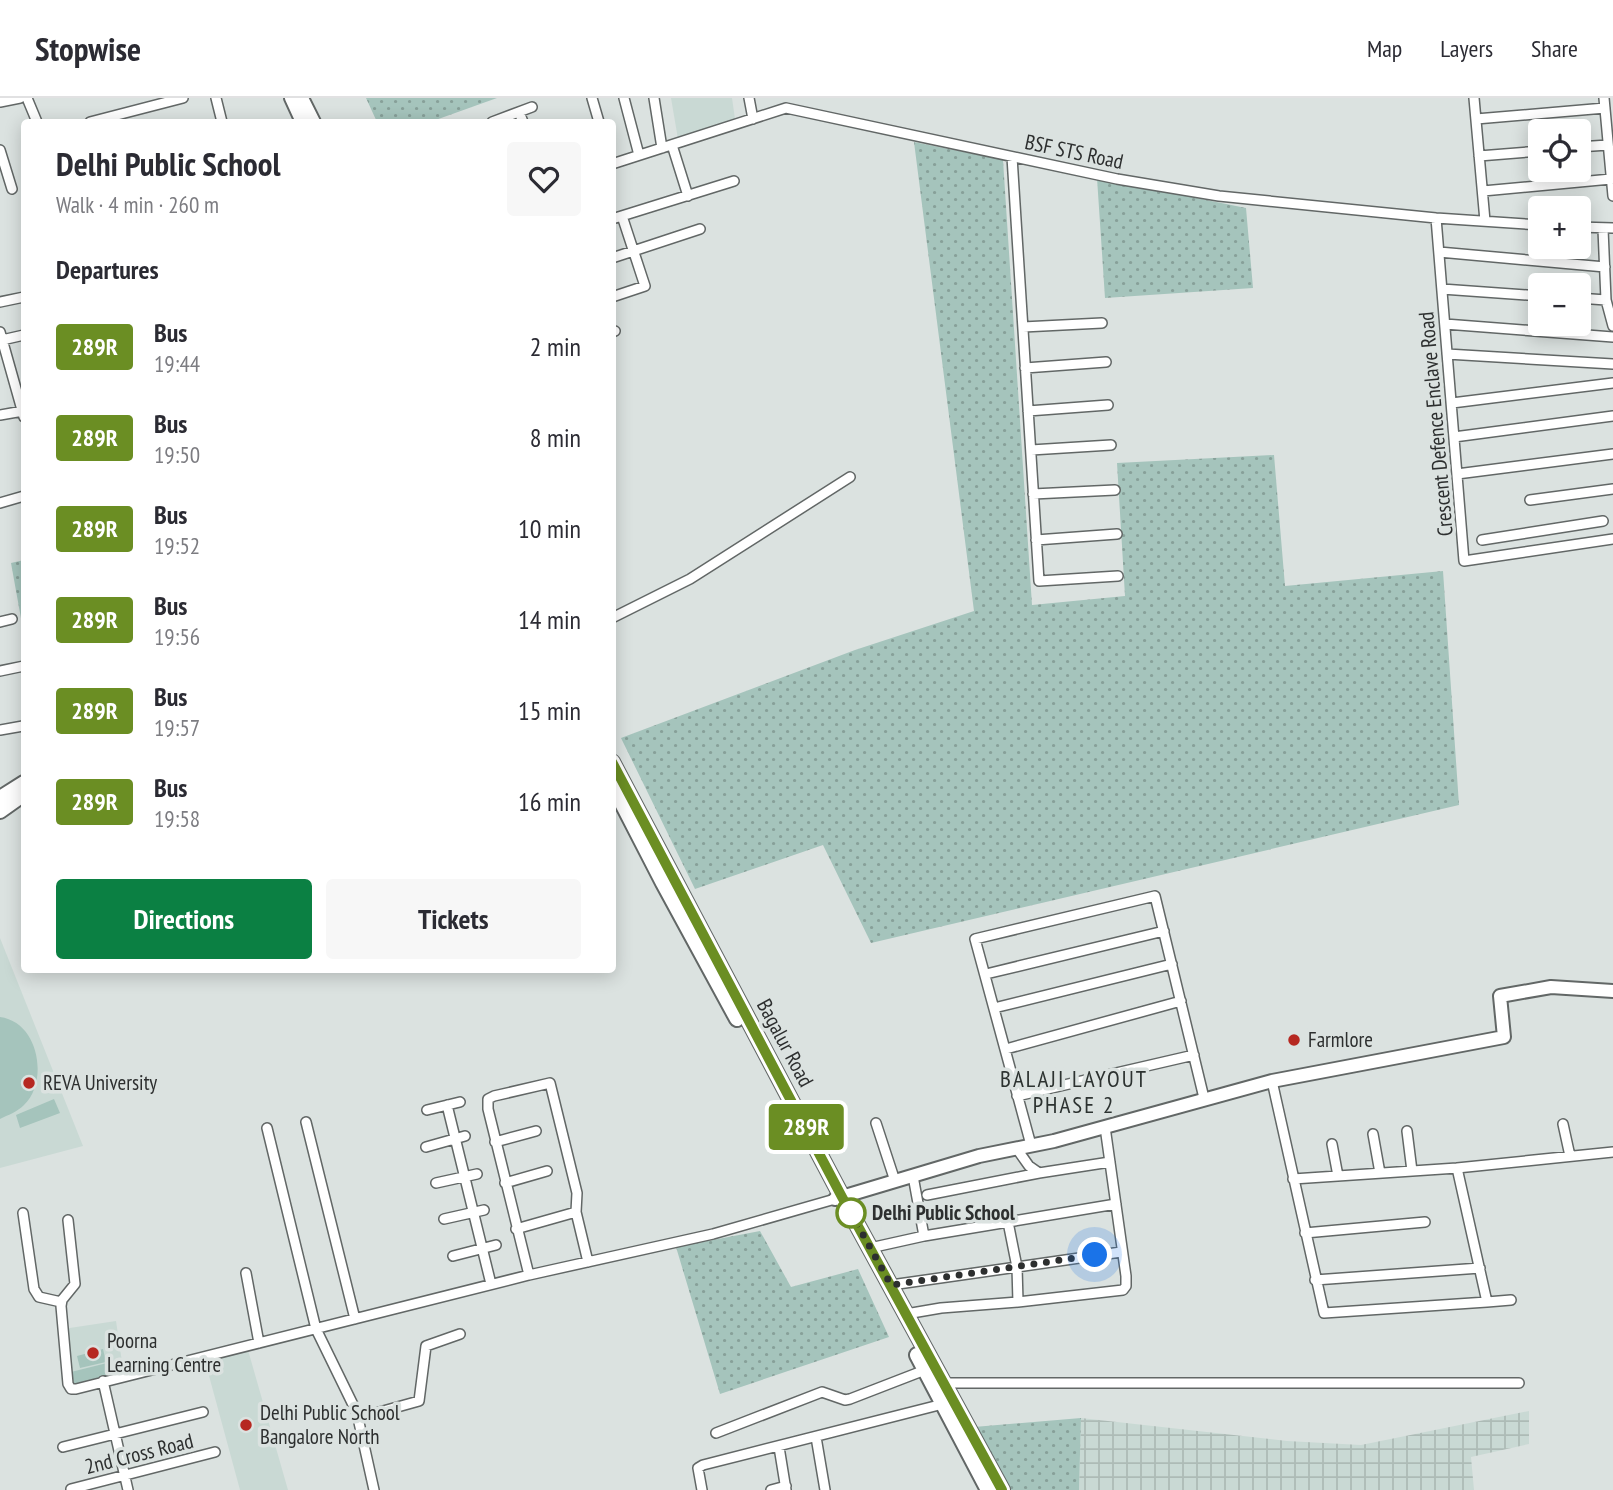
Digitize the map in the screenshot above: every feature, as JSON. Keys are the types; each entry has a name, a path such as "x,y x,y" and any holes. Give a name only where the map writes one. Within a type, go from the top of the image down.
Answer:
{"main road":[{"name":"Bagalur Road","path":"616,770 692,927"},
{"path":"0,799 21,785"},
{"name":"Bagalur Road","path":"616,791 838,1198 925,1370 939,1385 943,1404 988,1490"},
{"path":"0,811 21,796"},
{"name":"Bagalur Road","path":"838,1198 891,1285 939,1385 1002,1490"}],"street":[{"path":"0,102 20,98"},
{"path":"27,98 36,119"},
{"path":"102,119 183,98"},
{"path":"216,98 221,119"},
{"path":"291,98 301,119"},
{"path":"302,98 312,119"},
{"path":"592,98 598,119"},
{"path":"624,98 639,156"},
{"path":"654,98 662,148"},
{"path":"749,98 752,119"},
{"path":"1474,98 1485,221"},
{"name":"BSF STS Road","path":"616,163 752,119 785,103 1012,157 1117,179 1219,196 1436,218 1528,224"},
{"path":"1476,119 1605,103 1613,196"},
{"path":"500,119 532,107"},
{"path":"519,112 522,119"},
{"path":"672,145 688,196"},
{"path":"1591,147 1608,145"},
{"path":"0,150 12,189"},
{"path":"1479,156 1528,152"},
{"path":"1012,157 1039,581 1118,576"},
{"path":"1483,191 1611,179"},
{"path":"616,296 645,286 633,251 617,218 734,181"},
{"name":"Crescent Defence Enclave Road","path":"1436,218 1464,561 1613,539"},
{"path":"1608,228 1607,260 1613,326"},
{"path":"616,257 700,229"},
{"path":"1439,252 1607,260"},
{"path":"1442,289 1528,295"},
{"path":"1591,297 1609,296"},
{"path":"0,302 21,298"},
{"path":"1023,327 1102,323"},
{"path":"1445,324 1613,337"},
{"path":"20,388 4,363 1,336 21,335"},
{"path":"1447,354 1613,364"},
{"path":"1026,368 1106,362"},
{"path":"1451,403 1613,383"},
{"path":"1028,411 1108,405"},
{"path":"0,415 21,414"},
{"path":"1454,437 1613,416"},
{"path":"1031,450 1111,445"},
{"path":"1457,474 1613,454"},
{"path":"616,616 690,579 850,477"},
{"path":"1530,500 1613,489"},
{"path":"1033,494 1115,490"},
{"path":"0,503 21,497"},
{"path":"1482,540 1603,521"},
{"path":"1548,529 1552,548"},
{"path":"1036,540 1117,534"},
{"path":"0,622 12,619"},
{"path":"0,671 21,667"},
{"path":"0,730 21,726"},
{"path":"1031,1145 975,939 1156,896 1204,1098"},
{"path":"986,974 1164,931"},
{"path":"994,1008 1172,964"},
{"path":"68,1220 75,1284 61,1302 69,1384 71,1389 76,1389 491,1284 713,1234 979,1156 1105,1127 1272,1081 1504,1037 1500,996 1551,987 1613,991"},
{"path":"1006,1049 1181,1001"},
{"path":"1017,1096 1194,1055"},
{"path":"1272,1081 1322,1310 1327,1315 1511,1300"},
{"path":"528,1275 495,1142 488,1099 550,1083 577,1193 576,1212 587,1262"},
{"path":"427,1110 460,1102"},
{"path":"447,1105 460,1138 465,1177 491,1284"},
{"path":"306,1122 355,1319"},
{"path":"876,1123 895,1181"},
{"path":"1563,1124 1570,1156"},
{"path":"906,1314 941,1308 1123,1290 1126,1286 1105,1127"},
{"path":"267,1128 316,1329 359,1417 374,1490"},
{"path":"495,1142 536,1131"},
{"path":"1407,1131 1412,1171"},
{"path":"1373,1134 1380,1173"},
{"path":"426,1147 460,1138"},
{"path":"1332,1144 1338,1176"},
{"path":"1017,1149 1029,1166 1039,1173"},
{"path":"1293,1179 1457,1168 1613,1152"},
{"path":"927,1195 1110,1162"},
{"path":"1457,1168 1487,1303"},
{"path":"505,1183 547,1171"},
{"path":"436,1183 477,1174"},
{"path":"913,1176 924,1236"},
{"path":"870,1248 1115,1203"},
{"path":"444,1219 484,1210"},
{"path":"516,1229 576,1212"},
{"path":"23,1213 34,1289 39,1297 61,1302"},
{"path":"1008,1222 1017,1266 1018,1302"},
{"path":"1305,1233 1425,1222"},
{"path":"453,1256 496,1245"},
{"path":"891,1285 1121,1252"},
{"path":"1315,1280 1480,1268"},
{"path":"246,1273 259,1343"},
{"path":"359,1417 419,1401 426,1346 460,1334"},
{"path":"716,1433 822,1392 845,1400 850,1399 925,1370"},
{"path":"103,1381 128,1490"},
{"path":"939,1385 1519,1383"},
{"path":"702,1490 698,1468 703,1465 943,1404"},
{"path":"63,1447 203,1412"},
{"path":"816,1437 825,1490"},
{"path":"771,1490 786,1488 779,1447"},
{"name":"2nd Cross Road","path":"71,1489 215,1452"}],"shaded area":[{"path":"671,98 732,98 735,119 678,139"},
{"name":"REVA University","path":"0,938 83,1146 0,1168"},
{"name":"Poorna Learning Centre","path":"116,1321 124,1376 71,1388 63,1329"},
{"name":"Delhi Public School Bangalore North","path":"248,1350 288,1490 240,1490 205,1361"},
{"path":"1529,1411 1529,1444 1471,1457 1474,1490 1079,1490 1081,1418 1287,1441 1361,1445"}],"green space":[{"path":"366,98 497,98 438,119 376,119"},
{"path":"914,142 1003,160 1032,605 1125,596 1117,463 1274,455 1285,586 1443,571 1459,805 871,943 823,845 695,889 621,738 855,650 974,611"},
{"path":"1097,178 1246,208 1253,288 1105,298"},
{"path":"21,561 21,618 11,563"},
{"path":"0,1017 13,1021 24,1029 36,1054 38,1068 32,1095 24,1105 0,1119"},
{"path":"54,1099 60,1113 20,1128 16,1115"},
{"path":"760,1231 791,1287 858,1269 889,1337 720,1394 676,1247"},
{"path":"103,1349 106,1362 80,1368 77,1356"},
{"path":"107,1363 110,1378 75,1387 71,1372"},
{"path":"1081,1418 1079,1490 1008,1490 974,1427"}],"bus line":[{"name":"289R","path":"616,770 842,1197 1002,1490"}],"place":[{"name":"Farmlore","path":"1294,1040"},
{"name":"REVA University","path":"29,1083"},
{"name":"Delhi Public School","path":"851,1213"},
{"name":"Poorna Learning Centre","path":"93,1353"},
{"name":"Delhi Public School Bangalore North","path":"246,1425"}],"district":[{"name":"BALAJI LAYOUT PHASE 2","path":"1074,1092"}],"route":[{"path":"851,1213 891,1285 1095,1255"}]}
